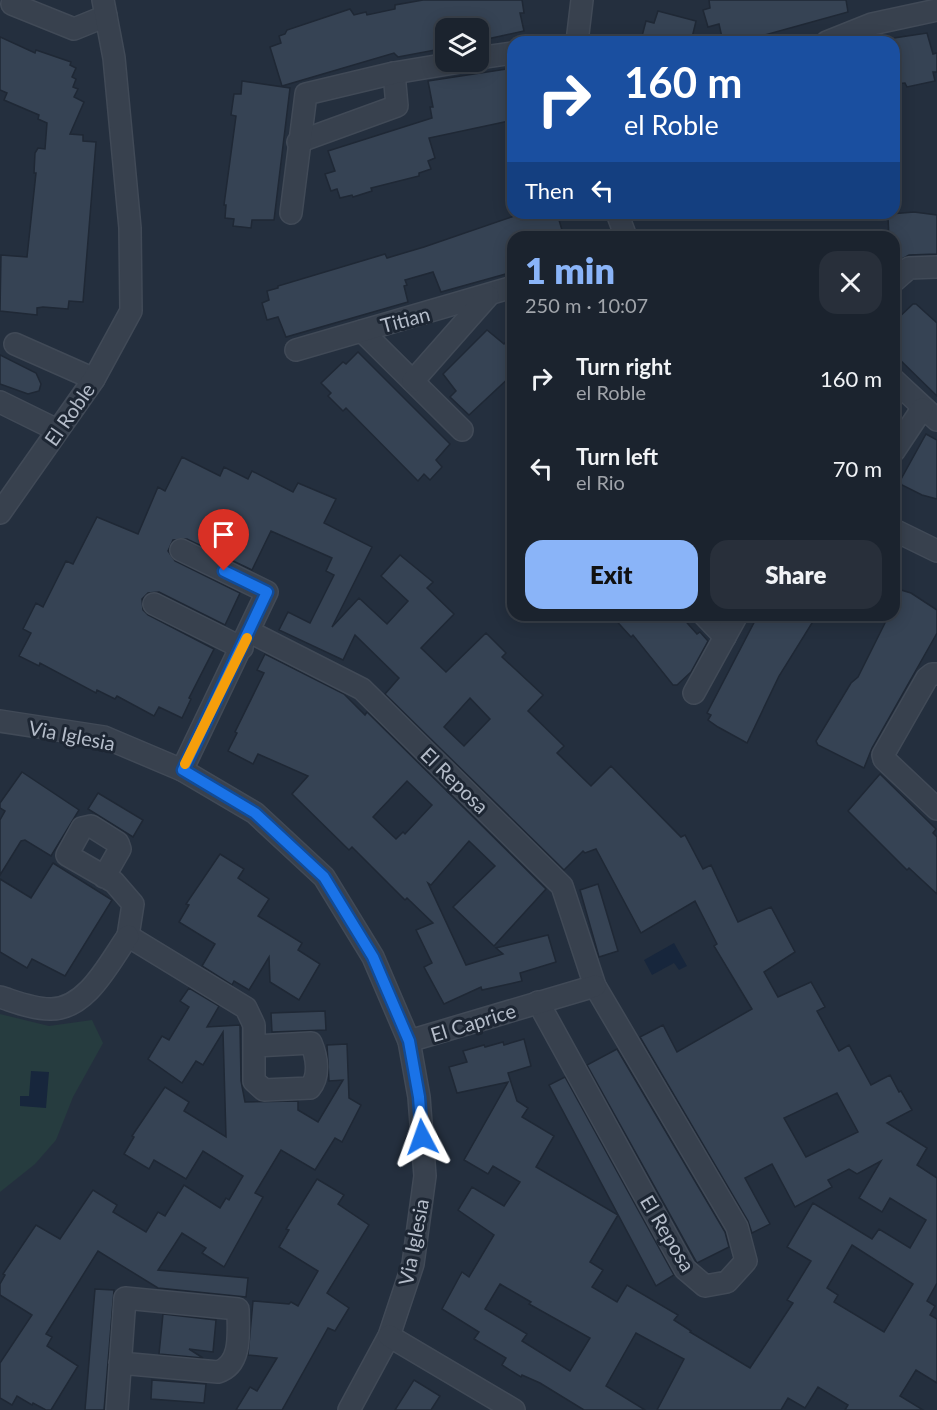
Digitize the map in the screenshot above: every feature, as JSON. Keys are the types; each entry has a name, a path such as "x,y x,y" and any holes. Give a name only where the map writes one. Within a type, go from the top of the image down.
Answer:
{"street":[{"path":"13,0 12,4 74,29 105,8"},
{"path":"577,36 582,0"},
{"name":"El Roble","path":"0,513 94,379 131,311 130,228 114,58 105,8"},
{"path":"842,36 873,24 937,10"},
{"path":"489,56 507,53"},
{"path":"291,213 298,141 306,94 394,73 435,66"},
{"path":"298,141 397,106 394,73"},
{"path":"900,276 909,268 937,267"},
{"name":"Titian","path":"296,350 507,289"},
{"path":"412,381 488,296"},
{"path":"362,331 462,430"},
{"path":"15,344 94,379"},
{"path":"900,386 930,415 900,445"},
{"path":"0,402 57,430"},
{"path":"900,533 937,550"},
{"path":"181,550 267,592 183,770"},
{"name":"El Reposa","path":"154,604 362,689 562,886 594,986 737,1227 746,1261 727,1282 705,1286 685,1269 538,1002"},
{"path":"709,621 725,638"},
{"path":"694,693 734,621"},
{"path":"935,670 884,755 884,759 937,809"},
{"name":"Via Iglesia","path":"0,721 104,737 183,770 255,813 324,877 373,957 409,1041 419,1097 425,1176 413,1264 389,1335 349,1410"},
{"path":"0,998 49,1009 61,1008 80,997 95,982 128,936 133,904 114,882 104,877 67,855 82,828 91,826 118,843 120,849 104,877"},
{"path":"128,936 246,1008 254,1025 254,1081 264,1090 310,1088 316,1080 315,1053 311,1043 255,1046"},
{"path":"538,1002 594,986"},
{"name":"El Caprice","path":"409,1041 538,1002"},
{"path":"117,1410 120,1363 125,1298 238,1309 236,1355 226,1370 218,1372 120,1363"},
{"path":"389,1335 514,1410"}],"green space":[{"path":"0,1014 49,1026 92,1020 103,1043 73,1097 56,1140 35,1164 0,1192"}],"water":[{"path":"674,943 687,966 679,970 674,963 652,975 644,960"},
{"path":"31,1071 49,1072 46,1108 20,1106 20,1096 29,1096"}],"building":[{"path":"423,0 522,0 524,13 520,13 524,31 489,39 489,18 435,18 435,50 398,57 394,53 282,86 270,47 281,43 279,36 285,34 287,30 350,9 354,15 366,12 367,15 395,9 395,5"},
{"path":"709,0 846,0 848,12 761,36 722,36 719,24 708,27 703,10 710,8"},
{"path":"658,11 696,21 692,36 642,36 646,21 654,23"},
{"path":"927,33 933,54 937,53 937,72 933,72 935,81 907,87 905,83 900,83 900,37"},
{"path":"0,37 35,53 36,50 71,62 70,65 76,68 72,77 76,79 73,87 78,89 74,97 84,102 70,134 83,135 83,141 96,142 83,302 69,301 68,309 37,308 37,315 0,311 1,255 27,257 36,173 34,173 35,153 38,148 45,149 47,123 38,119 39,115 4,100 7,93 0,90"},
{"path":"507,69 507,121 429,138 435,158 428,161 431,169 419,173 419,176 371,188 372,191 353,197 352,195 340,198 337,189 331,191 325,174 335,171 328,151 432,118 430,107 433,107 428,81"},
{"path":"242,81 290,88 274,220 252,220 251,228 233,226 234,219 225,218 226,205 224,205 236,116 231,115 234,94 241,94"},
{"path":"914,212 937,215 937,254 909,255 900,260 900,231 889,231 888,219 900,219 900,213"},
{"path":"507,218 559,219 562,231 507,231 507,274 441,292 433,272 405,280 407,285 404,286 408,302 286,337 278,317 267,320 262,303 269,300 267,291 385,254 387,258"},
{"path":"913,304 916,304 937,323 937,396 900,360 900,316"},
{"path":"487,330 504,344 507,341 507,380 469,415 450,397 456,391 443,374"},
{"path":"358,352 450,444 436,460 442,467 430,480 424,474 418,481 346,408 343,411 328,396 331,393 321,383 343,362 346,364"},
{"path":"0,355 36,373 41,384 39,391 28,394 0,384"},
{"path":"926,434 937,440 937,499 922,495 902,485 900,481"},
{"path":"182,457 220,476 224,467 248,479 252,471 293,492 298,483 336,499 324,523 372,547 332,627 359,598 387,624 408,601 381,576 400,555 433,582 427,588 454,614 421,648 446,672 486,633 506,653 502,657 543,695 528,711 564,746 557,753 591,786 611,766 681,837 685,835 703,869 711,865 738,922 771,907 795,952 764,972 778,997 811,982 825,1007 817,1011 839,1051 849,1045 871,1085 890,1075 899,1092 901,1091 912,1110 887,1123 927,1148 917,1165 937,1178 937,1283 927,1301 935,1306 930,1315 937,1319 937,1383 916,1370 900,1396 923,1410 845,1410 848,1405 818,1387 805,1408 788,1398 781,1410 657,1410 684,1359 636,1333 606,1386 645,1410 584,1410 540,1383 522,1375 521,1377 502,1365 506,1358 474,1339 479,1332 442,1309 462,1272 469,1277 494,1235 458,1210 472,1187 504,1206 520,1182 493,1166 488,1174 464,1160 508,1082 457,1093 449,1067 467,1062 463,1051 484,1045 485,1047 503,1042 504,1045 524,1039 531,1066 508,1073 517,1101 528,1108 522,1117 554,1136 536,1167 618,1215 590,1262 603,1270 592,1287 617,1302 627,1285 678,1315 674,1320 690,1332 750,1368 793,1303 787,1300 811,1261 787,1247 813,1203 872,1239 879,1229 910,1248 926,1220 890,1198 882,1212 859,1198 881,1161 857,1174 849,1169 828,1180 832,1187 795,1207 772,1164 745,1178 770,1224 752,1233 748,1221 640,1037 663,1025 677,1052 752,1009 714,946 717,944 695,901 641,933 596,849 585,853 583,851 564,870 385,694 399,678 355,635 343,660 279,630 288,612 310,623 334,575 326,571 332,558 271,531 252,570 187,539 173,540 168,551 175,561 240,593 225,625 159,592 148,593 142,599 143,610 148,615 214,649 189,698 191,699 182,718 159,707 154,716 117,696 115,699 97,690 96,693 40,663 39,666 19,656 31,633 23,629 36,603 43,607 66,561 73,564 97,517 138,534 158,487 165,491","holes":["470,698 490,719 464,746 444,727","837,1093 858,1132 806,1157 784,1118","852,1245 913,1284 884,1332 834,1302 838,1295 827,1288","500,1284 531,1302 529,1304 590,1338 570,1371 522,1341 527,1334 485,1309"]},
{"path":"901,590 911,593 937,610 937,633 872,748 864,768 818,745 816,741 851,683 858,677 886,621 900,621"},
{"path":"616,621 685,621 697,634 700,632 708,641 691,672 677,685 673,685 633,635 631,637"},
{"path":"755,621 813,621 779,676 747,743 708,720 711,715 707,713"},
{"path":"265,654 344,694 365,715 367,712 546,889 494,946 453,907 495,866 469,841 431,885 428,883 466,965 503,954 496,948 548,935 556,962 520,973 522,981 482,990 481,987 444,1004 424,967 432,963 416,930 433,923 407,898 405,900 352,847 349,850 292,794 308,776 258,754 253,764 228,751 264,673 257,670","holes":["407,781 432,805 405,834 403,832 396,839 373,817"]},
{"path":"22,772 79,810 51,856 25,840 21,841 0,875 0,820 5,811 0,808 0,803"},
{"path":"880,774 936,829 933,833 937,837 937,894 909,868 907,870 848,811"},
{"path":"98,793 143,820 133,837 88,809"},
{"path":"220,854 244,869 238,878 269,899 258,916 302,943 298,950 320,964 299,1000 270,982 269,957 249,990 234,981 232,985 202,966 215,944 179,922 189,905 186,904"},
{"path":"53,863 112,900 65,976 32,959 27,968 0,952 0,879 31,898"},
{"path":"598,884 618,951 599,957 580,890"},
{"path":"189,988 219,1006 207,1027 240,1025 241,1081 245,1102 298,1101 298,1110 318,1122 343,1080 329,1081 327,1045 347,1044 349,1098 361,1105 342,1142 335,1138 315,1170 281,1150 255,1193 263,1197 224,1267 202,1253 206,1248 182,1233 158,1270 248,1278 246,1297 158,1288 98,1251 46,1334 52,1337 47,1346 78,1366 51,1410 46,1410 33,1403 32,1405 17,1396 12,1405 0,1398 0,1363 32,1315 0,1295 0,1284 5,1275 3,1274 36,1225 60,1239 93,1190 117,1205 113,1212 146,1232 158,1212 165,1216 184,1185 220,1208 226,1198 229,1200 243,1176 203,1151 186,1179 154,1160 149,1169 124,1154 134,1137 132,1136 165,1087 189,1102 184,1111 226,1137 223,1032 203,1065 196,1061 182,1083 148,1059 162,1036 169,1040 189,1007 180,1001"},
{"path":"325,1011 326,1030 272,1032 271,1013"},
{"path":"617,1049 725,1232 729,1247 697,1263 587,1065"},
{"path":"565,1077 674,1275 656,1286 549,1085"},
{"path":"317,1179 344,1195 338,1204 369,1225 327,1293 349,1308 335,1331 328,1328 282,1410 236,1410 250,1387 257,1391 277,1358 248,1355 253,1301 289,1304 291,1302 298,1306 318,1271 279,1247 289,1230 286,1229"},
{"path":"95,1289 114,1290 104,1410 85,1410"},
{"path":"163,1314 216,1320 213,1352 189,1349 203,1358 159,1354"},
{"path":"152,1380 206,1384 204,1403 151,1399"},
{"path":"414,1380 440,1396 431,1410 395,1410"}],"slow traffic":[{"path":"185,764 247,638"}],"route":[{"path":"224,571 267,592 183,770 255,813 324,877 373,957 409,1041 419,1097 422,1137"}]}
